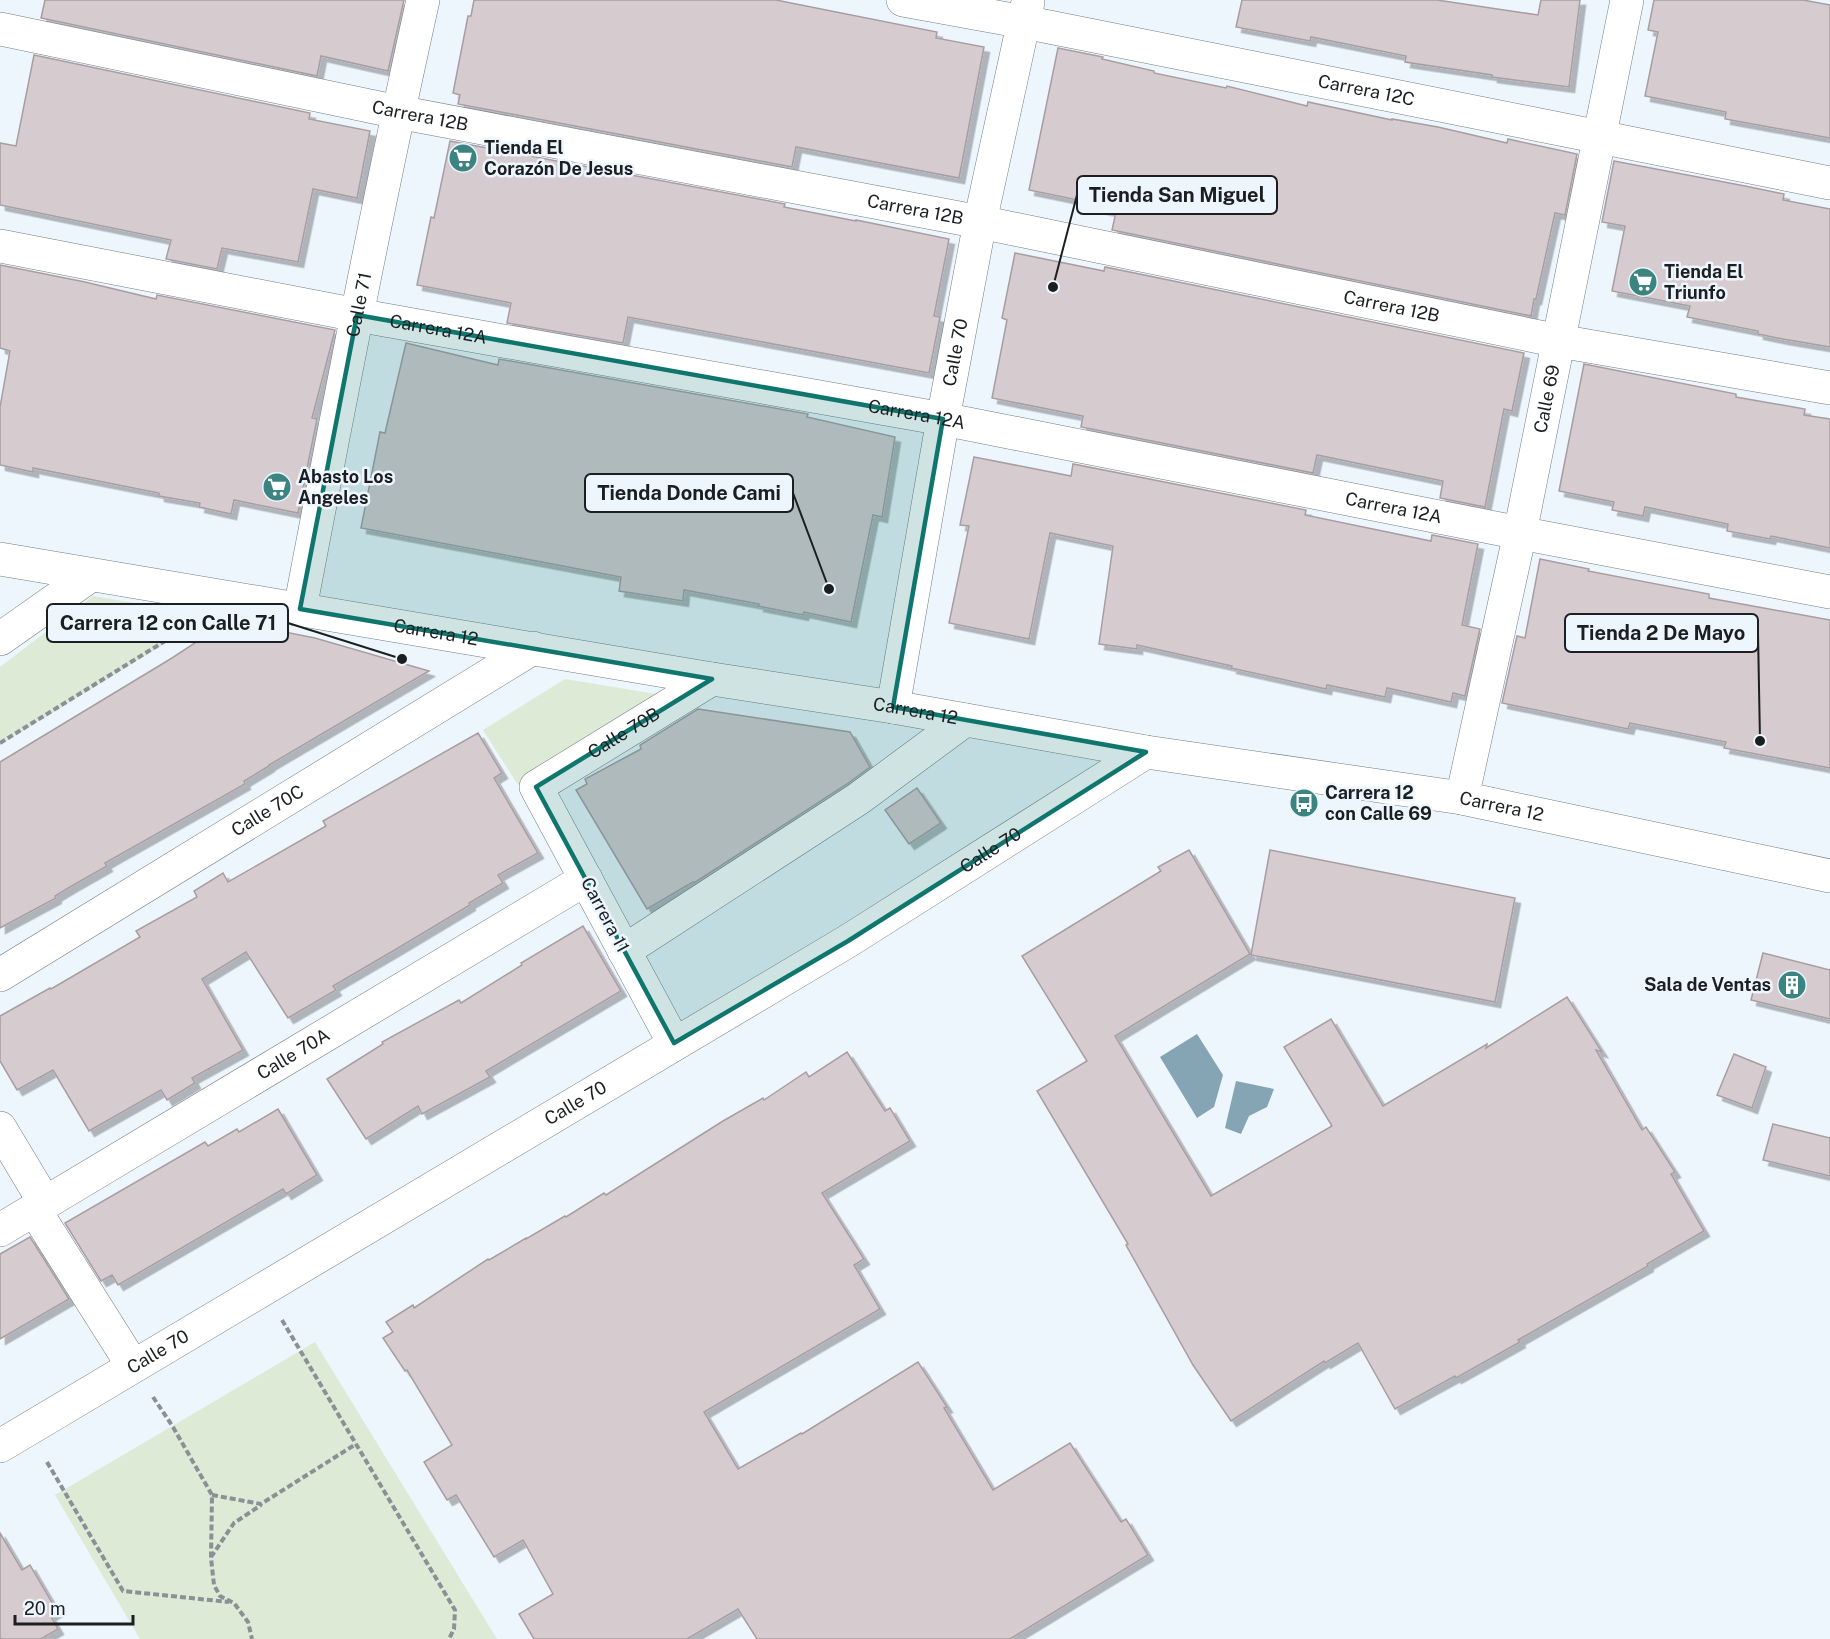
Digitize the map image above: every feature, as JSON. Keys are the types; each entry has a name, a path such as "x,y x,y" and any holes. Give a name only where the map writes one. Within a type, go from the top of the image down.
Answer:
{"street":[{"name":"Calle 71","path":"300,609 398,112 423,0"},
{"name":"Carrera 12C","path":"903,0 1026,11 1599,138 1830,183"},
{"name":"Calle 69","path":"1462,798 1520,533 1627,0"},
{"name":"Calle 70","path":"893,707 980,222 1026,11"},
{"name":"Carrera 12B","path":"0,29 398,112 980,222 1559,341 1830,387"},
{"name":"Carrera 12A","path":"0,246 357,315 943,419 1830,592"},
{"name":"Carrera 12","path":"0,559 712,679 893,707 1146,752 1462,798 1830,876"},
{"path":"0,639 91,575"},
{"name":"Calle 70C","path":"0,975 533,648"},
{"name":"Calle 70B","path":"536,787 712,679"},
{"path":"624,951 858,799 965,720"},
{"name":"Calle 70","path":"0,1446 848,941 1146,752"},
{"name":"Carrera 11","path":"536,787 674,1043"},
{"name":"Calle 70A","path":"0,1230 586,879"},
{"path":"0,1128 40,1206 133,1366"}],"path":[{"path":"0,743 235,598"},
{"path":"263,1288 455,1610 454,1629 449,1639"},
{"path":"133,1366 173,1427 212,1495 211,1558 214,1585 220,1596 234,1603 248,1622 252,1639"},
{"path":"28,1430 123,1591 234,1603"},
{"path":"211,1558 234,1523 356,1444"},
{"path":"212,1495 261,1504"}],"highlighted area":[{"path":"357,315 943,419 893,707 1146,752 848,941 674,1043 536,787 712,679 300,609"}],"green space":[{"path":"93,596 210,616 0,745 0,667"},
{"path":"565,679 662,695 518,785 483,730"},
{"path":"315,1342 497,1639 140,1639 55,1495"}],"water":[{"path":"1197,1034 1223,1075 1214,1107 1197,1118 1160,1057"},
{"path":"1236,1081 1274,1089 1267,1107 1249,1116 1241,1134 1225,1128"}],"building":[{"path":"45,0 404,0 388,71 321,56 317,76 41,18"},
{"path":"474,0 776,0 937,32 936,38 984,47 959,178 796,147 792,167 458,104 460,95 453,93 468,16 471,16"},
{"path":"1242,0 1437,0 1538,15 1541,0 1580,0 1569,87 1405,62 1406,56 1311,37 1310,41 1236,27"},
{"path":"1654,0 1803,0 1830,5 1830,138 1725,119 1726,112 1645,96 1658,32 1648,30"},
{"path":"1058,48 1103,57 1102,59 1154,71 1154,73 1226,88 1227,86 1307,106 1308,102 1507,143 1508,139 1577,154 1565,215 1555,213 1531,316 1112,230 1116,212 1083,205 1083,201 1029,190"},
{"path":"34,55 310,113 309,119 370,131 357,198 313,189 298,262 222,248 217,269 166,259 171,240 0,205 0,143 16,146"},
{"path":"450,141 785,204 784,207 949,239 934,316 940,317 929,373 628,317 623,343 507,323 511,303 417,285"},
{"path":"1614,161 1784,194 1783,200 1830,209 1830,347 1758,334 1758,331 1687,317 1690,306 1612,291 1625,226 1602,222"},
{"path":"1015,253 1104,271 1105,267 1524,353 1512,411 1504,409 1485,507 1440,498 1443,481 1317,455 1313,473 1081,427 1083,416 992,398 1007,320 1002,318"},
{"path":"0,265 156,299 157,295 335,330 312,418 317,419 298,513 234,500 231,514 199,507 200,503 159,496 159,493 33,468 33,472 0,465 0,407 10,351 0,348"},
{"path":"406,343 498,365 499,359 808,414 807,417 895,437 882,517 873,515 851,622 804,612 803,615 684,590 683,601 619,591 621,577 361,528 380,432 385,433"},
{"path":"1584,364 1736,394 1736,397 1805,409 1804,415 1830,419 1830,548 1771,536 1770,539 1727,531 1728,524 1645,507 1643,516 1612,510 1614,502 1559,491"},
{"path":"974,457 1071,476 1073,464 1306,510 1305,515 1431,541 1432,535 1478,544 1462,625 1480,629 1465,696 1453,693 1451,702 1387,688 1385,697 1327,685 1326,689 1137,645 1137,649 1099,644 1113,546 1050,533 1029,639 949,623 969,526 960,525"},
{"path":"1540,559 1589,569 1588,571 1709,594 1709,598 1830,620 1830,768 1724,748 1726,742 1630,723 1628,729 1502,703 1517,636 1525,638"},
{"path":"225,620 315,638 429,671 269,765 244,781 245,784 105,863 107,866 55,896 56,898 0,928 0,762 172,658"},
{"path":"698,709 850,732 870,767 694,883 647,909 576,790 587,784 585,779 641,749 640,745"},
{"path":"478,733 502,773 494,778 538,853 498,875 503,883 333,986 336,990 288,1018 246,952 202,979 243,1050 192,1078 195,1083 167,1100 161,1090 89,1131 53,1070 17,1090 0,1061 0,1016 140,937 136,931 197,897 194,891 223,873 228,882 326,826 323,821"},
{"path":"917,788 941,823 909,844 885,810"},
{"path":"1189,850 1250,954 1115,1036 1211,1196 1332,1126 1284,1047 1331,1019 1383,1106 1487,1044 1486,1048 1567,997 1602,1052 1596,1050 1642,1130 1646,1127 1675,1172 1671,1174 1704,1231 1647,1264 1648,1266 1518,1340 1520,1342 1395,1409 1358,1343 1325,1363 1324,1361 1231,1421 1193,1365 1126,1245 1128,1244 1037,1091 1087,1061 1022,956 1161,871 1158,867"},
{"path":"1270,850 1515,898 1495,1002 1251,955"},
{"path":"583,926 621,991 486,1071 490,1077 422,1114 418,1106 366,1139 327,1079 383,1044 382,1042 459,1000 461,1003 522,965 521,963"},
{"name":"Sala de Ventas","path":"1763,953 1830,970 1830,1019 1751,1000"},
{"path":"847,1052 885,1111 890,1108 910,1141 822,1193 864,1259 854,1265 880,1309 704,1412 738,1469 802,1434 918,1362 947,1407 944,1408 993,1490 1070,1443 1121,1522 1126,1519 1148,1555 1010,1639 757,1639 738,1609 687,1639 534,1639 519,1614 553,1594 523,1540 494,1557 456,1495 447,1500 424,1462 452,1445 407,1370 405,1371 383,1338 393,1332 386,1322 413,1305 414,1308 488,1259 566,1217 604,1193 606,1195 723,1121 763,1098 764,1100 806,1072 809,1077"},
{"path":"1734,1054 1766,1067 1752,1108 1717,1095"},
{"path":"278,1109 317,1175 286,1194 283,1189 118,1285 112,1275 101,1281 65,1223 205,1142 208,1146 237,1129 239,1132"},
{"path":"1773,1124 1830,1138 1830,1176 1763,1160"},
{"path":"30,1237 69,1299 0,1339 0,1254"},
{"path":"0,1533 22,1570 30,1565 57,1611 50,1615 58,1629 41,1639 0,1639"}],"place":[{"name":"Tienda El Corazón De Jesus","path":"463,158"},
{"name":"Tienda El Triunfo","path":"1643,282"},
{"name":"Tienda San Miguel","path":"1053,287"},
{"name":"Abasto Los Angeles","path":"277,487"},
{"name":"Tienda Donde Cami","path":"829,589"},
{"name":"Carrera 12 con Calle 71","path":"402,659"},
{"name":"Tienda 2 De Mayo","path":"1760,741"},
{"name":"Carrera 12 con Calle 69","path":"1304,803"},
{"name":"Sala de Ventas","path":"1792,985"}]}
